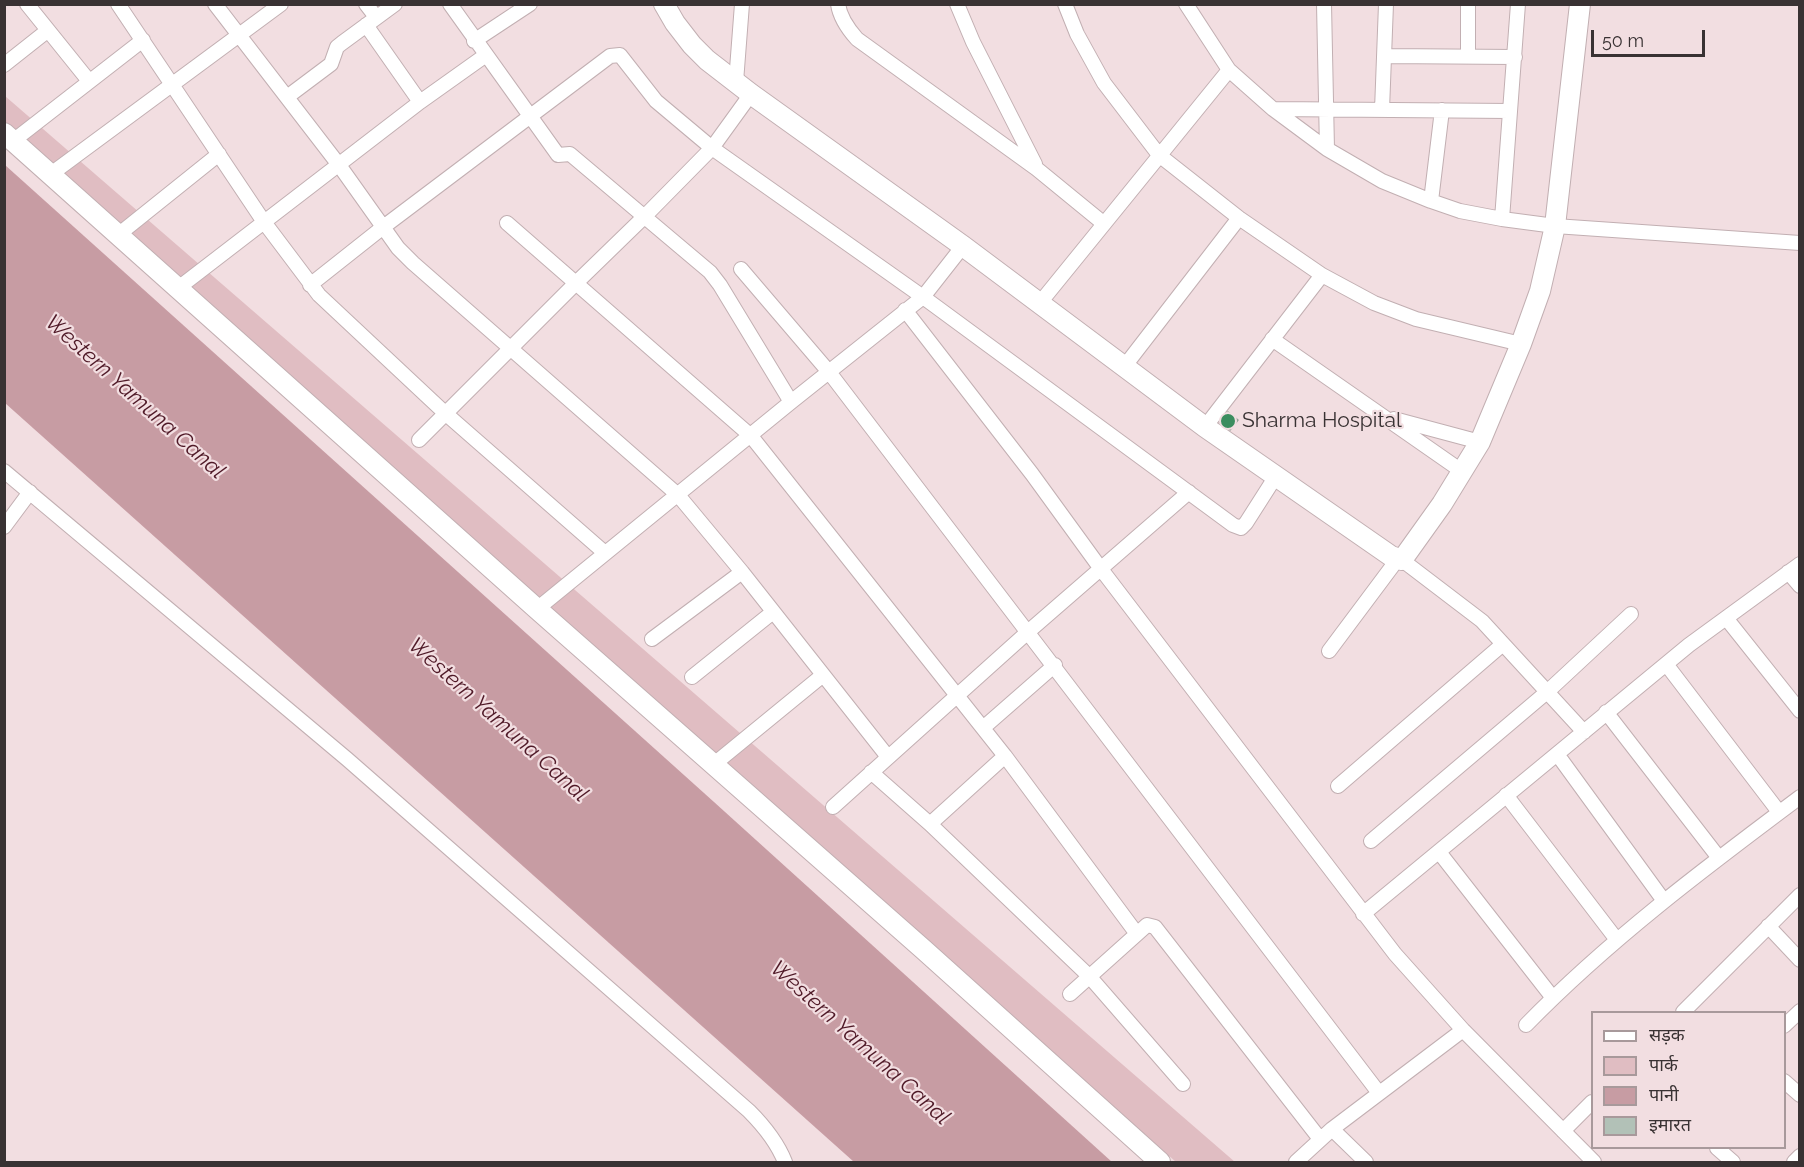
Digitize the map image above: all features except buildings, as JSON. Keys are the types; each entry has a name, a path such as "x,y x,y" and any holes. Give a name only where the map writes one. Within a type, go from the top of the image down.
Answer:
{"street":[{"path":"27,4 47,32 89,81"},
{"path":"118,4 264,222 310,285 445,413 605,553"},
{"path":"215,4 339,165 382,228 412,263 678,495 888,757"},
{"path":"51,174 281,4"},
{"path":"366,4 371,21 420,102"},
{"path":"287,97 325,70 331,64 337,47 395,4"},
{"path":"450,4 474,41 558,155 570,154 702,265 720,285 791,402"},
{"path":"474,41 530,4"},
{"path":"664,4 692,45 707,60 744,88 963,246 1205,427 1399,560 1482,621 1584,732"},
{"path":"419,440 712,148 744,88 741,4"},
{"path":"838,4 849,30 858,39 1037,169 1103,223"},
{"path":"957,4 993,83 1037,169"},
{"path":"1065,4 1077,34 1104,83 1159,155 1239,218 1322,275 1374,303 1405,316 1521,344"},
{"path":"1186,4 1229,70 1273,109 1327,149 1382,181 1431,201 1461,211 1555,226 1800,243"},
{"path":"1324,4 1327,149"},
{"path":"1382,110 1386,4"},
{"path":"1468,4 1468,55"},
{"path":"1502,219 1518,4"},
{"path":"1329,651 1442,504 1463,472 1480,442 1521,344 1540,291 1555,226 1580,4"},
{"path":"4,65 47,32"},
{"path":"143,40 9,137 1160,1162"},
{"path":"177,289 420,102 486,55"},
{"path":"310,285 610,56 620,55 656,101 712,148 923,297 1233,525 1241,528 1246,523 1276,476"},
{"path":"1384,56 1515,57"},
{"path":"1039,304 1229,70"},
{"path":"1273,109 1510,111"},
{"path":"1431,201 1442,110"},
{"path":"118,235 219,154"},
{"path":"1124,367 1239,218"},
{"path":"507,223 751,436 958,695 1137,934"},
{"path":"537,609 923,297 963,246"},
{"path":"741,269 829,372 1379,1092"},
{"path":"1205,427 1322,275"},
{"path":"905,310 1032,474 1101,569 1363,914 1408,969 1463,1030 1594,1162"},
{"path":"1272,339 1463,472"},
{"path":"1383,416 1480,442"},
{"path":"4,471 338,751 749,1111 765,1127 785,1162"},
{"path":"4,526 30,492"},
{"path":"833,807 1029,631 1189,492"},
{"path":"1363,914 1606,712 1794,568 1800,586"},
{"path":"652,639 742,572"},
{"path":"692,677 773,612"},
{"path":"1371,841 1546,692 1631,614"},
{"path":"1726,618 1800,711"},
{"path":"1338,786 1503,644"},
{"path":"1666,664 1779,812"},
{"path":"983,728 1055,665"},
{"path":"713,765 823,675"},
{"path":"1606,712 1719,858"},
{"path":"1557,754 1664,901"},
{"path":"930,824 1005,756"},
{"path":"871,772 930,824 1089,976 1183,1084"},
{"path":"1506,795 1617,940"},
{"path":"1526,1025 1617,940 1719,858 1800,797"},
{"path":"1438,852 1553,998"},
{"path":"1684,1011 1800,895"},
{"path":"1070,994 1147,925 1155,927 1320,1138"},
{"path":"1768,926 1800,960"},
{"path":"1786,1025 1800,1011"},
{"path":"1296,1162 1320,1138 1463,1030"},
{"path":"1786,1082 1800,1095"},
{"path":"1563,1131 1591,1104"},
{"path":"1332,1129 1366,1162"},
{"path":"1718,1149 1733,1162"},
{"path":"1794,1162 1800,1156"}],"green space":[{"path":"5,96 1235,1162 1176,1162 5,124"}],"water":[{"name":"Western Yamuna Canal","path":"5,165 1112,1162 854,1162 5,403"}],"place":[{"name":"Sharma Hospital","path":"1228,421"}]}
